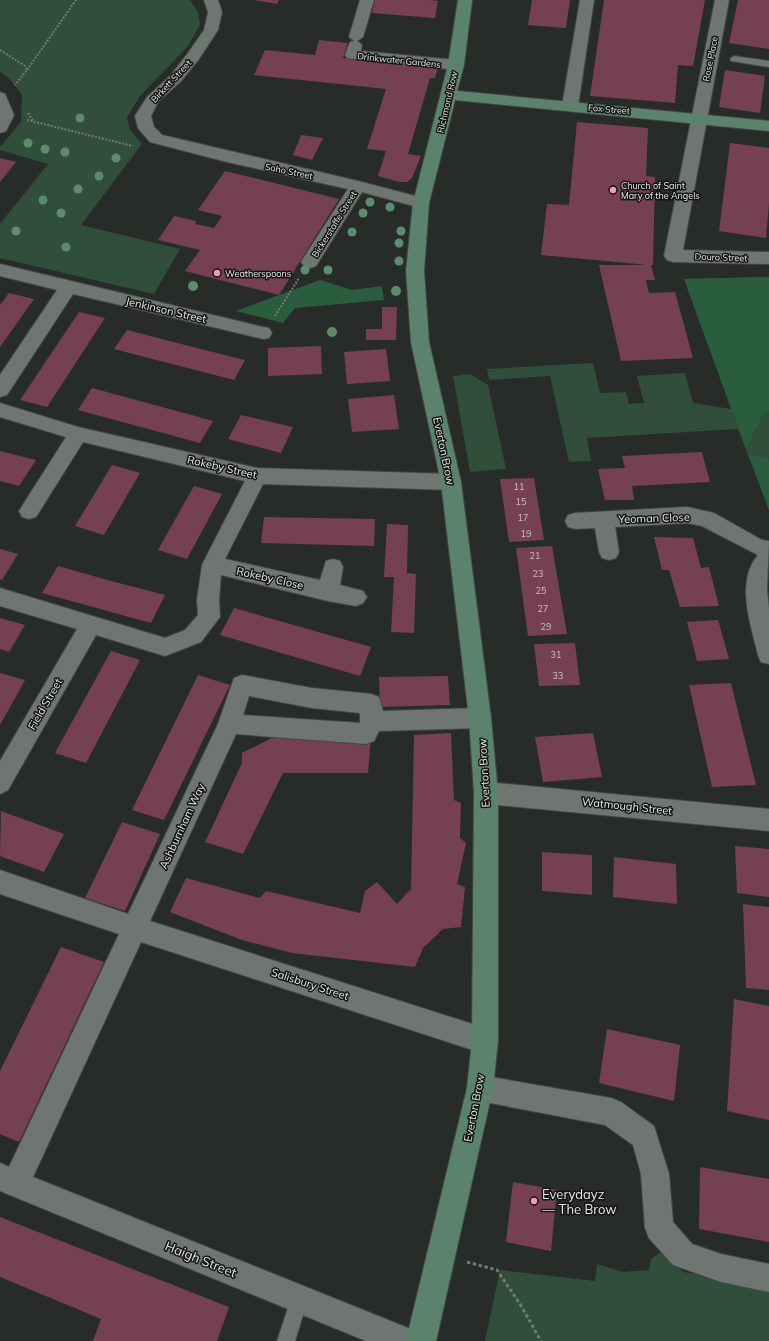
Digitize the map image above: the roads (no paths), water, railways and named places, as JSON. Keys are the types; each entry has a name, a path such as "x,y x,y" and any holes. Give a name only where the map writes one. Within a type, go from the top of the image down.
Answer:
{"street":[{"name":"Birkett Street","path":"156,139 146,128 143,116 152,100 176,78 194,56 211,30 215,12 211,0"},
{"name":"Drinkwater Gardens","path":"366,0 352,55 456,65"},
{"name":"Richmond Row","path":"421,202 456,65 465,0"},
{"path":"570,106 587,0"},
{"name":"Rose Place","path":"673,256 698,118 722,0"},
{"name":"Fox Street","path":"448,94 769,126"},
{"name":"Soho Street","path":"156,139 421,202"},
{"name":"Bickerstaffe Street","path":"310,262 358,186"},
{"name":"Everton Brow","path":"421,202 415,271 420,342 451,482 480,718 486,793 485,1041 480,1088 421,1341"},
{"name":"Douro Street","path":"673,256 769,258"},
{"name":"Jenkinson Street","path":"0,270 264,333"},
{"path":"0,390 69,286"},
{"name":"Rokeby Street","path":"0,410 78,434 257,476 451,482"},
{"path":"28,511 78,434"},
{"path":"0,597 165,647 193,636 209,617 208,600 212,565 257,476"},
{"name":"Yeoman Close","path":"575,521 687,515 707,519 758,547 769,549"},
{"name":"Yeoman Close","path":"604,520 609,552"},
{"path":"769,556 763,561 757,580 758,609 769,655"},
{"name":"Rokeby Close","path":"212,565 356,597"},
{"path":"328,592 332,567"},
{"name":"Field Street","path":"0,783 91,625"},
{"name":"Ashburnham Way","path":"135,928 230,724 242,685 312,698 371,704 372,722"},
{"path":"230,724 366,734 372,722 480,718"},
{"name":"Watmough Street","path":"486,793 769,820"},
{"name":"Salisbury Street","path":"0,882 135,928 485,1041"},
{"path":"8,1180 135,928"},
{"path":"480,1088 611,1112 644,1136 655,1174 659,1228 683,1255 721,1268 769,1278"},
{"name":"Haigh Street","path":"8,1180 402,1341"}],"lane":[{"path":"734,59 769,64"},
{"path":"286,1341 299,1299"}],"place":[{"name":"Church of Saint Mary of the Angels","path":"613,190"},
{"name":"Weatherspoons","path":"217,273"},
{"name":"Everydayz — The Brow","path":"534,1201"}]}
